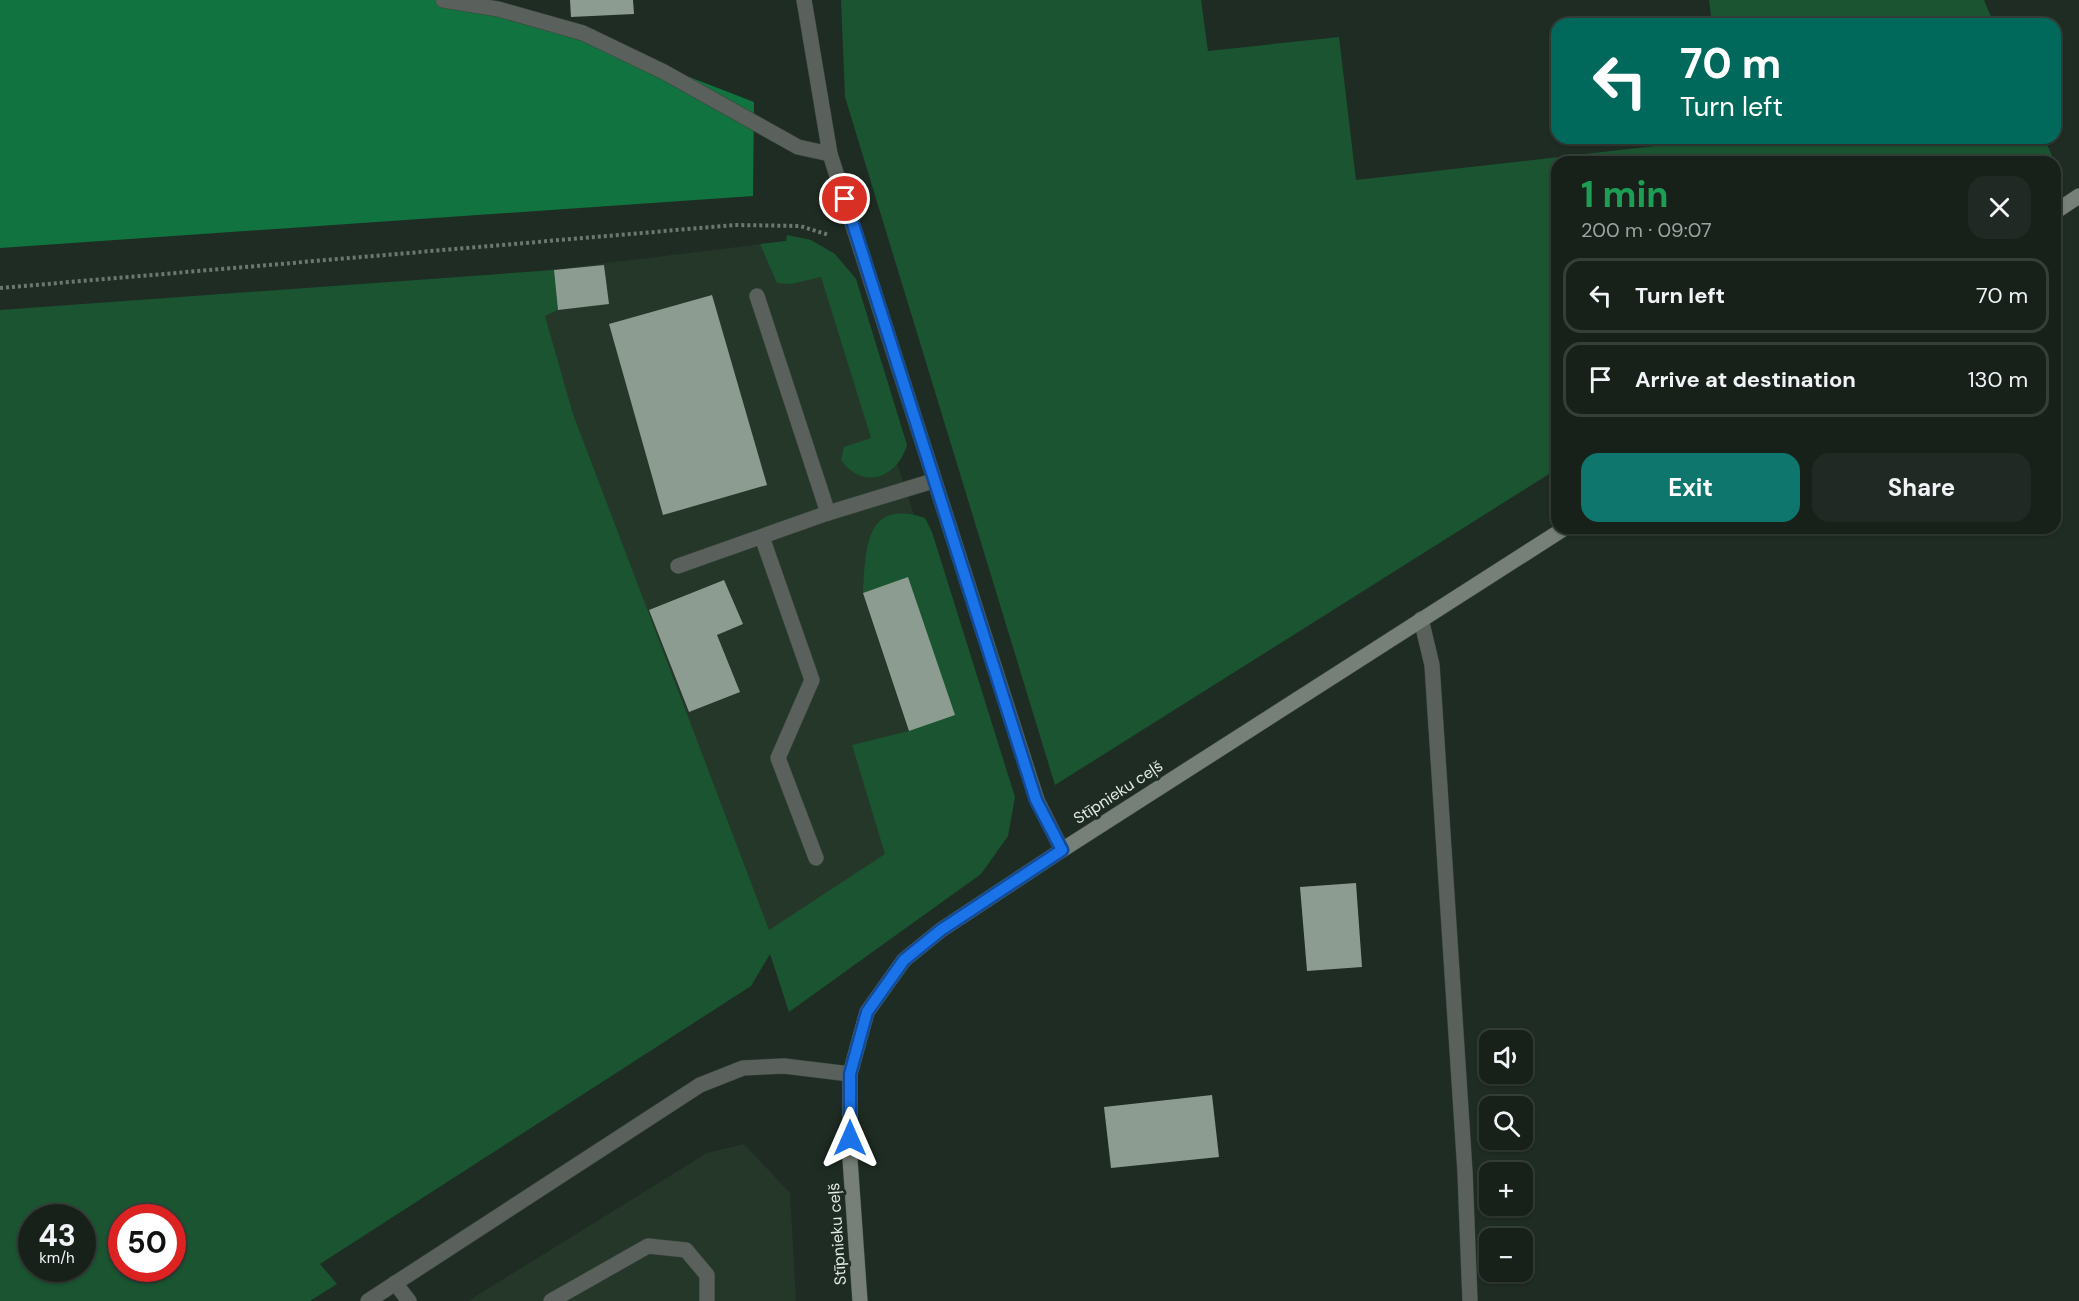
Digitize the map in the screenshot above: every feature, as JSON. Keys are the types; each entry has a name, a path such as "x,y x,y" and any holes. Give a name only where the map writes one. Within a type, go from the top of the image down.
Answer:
{"main road":[{"path":"2061,208 2079,196"},
{"name":"Stīpnieku ceļš","path":"860,1301 850,1159 850,1074 867,1012 904,960 941,930 1062,850 1556,534"}],"street":[{"path":"443,0 498,9 584,33 664,72 798,147 830,154"},
{"path":"804,0 830,154 1036,800 1062,850"},
{"path":"757,296 828,513"},
{"path":"678,566 828,513 933,481"},
{"path":"762,537 812,680 778,758 816,858"},
{"path":"1421,619 1433,677 1465,1172 1470,1301"},
{"path":"368,1301 700,1084 743,1068 784,1066 850,1074"},
{"path":"551,1301 648,1246 686,1250 707,1275 707,1301"},
{"path":"395,1283 409,1301"}],"path":[{"path":"0,288 735,225 800,226 860,244"}],"shaded area":[{"path":"787,241 834,272 917,524 990,782 770,953 508,275"},
{"path":"744,1144 790,1193 796,1301 468,1301 707,1153"}],"green space":[{"path":"0,0 490,0 754,102 753,196 0,248"},
{"path":"841,0 1201,0 1208,51 1339,37 1356,180 1551,158 1551,473 1055,785 845,97"},
{"path":"1709,0 1984,0 1992,18 1711,18"},
{"path":"1672,144 2047,144 2052,156 1567,156"},
{"path":"787,235 811,240 835,254 856,279 907,445 902,457 887,473 868,477 859,475 841,460 844,447 871,438 821,277 791,284 777,283 760,244 786,241"},
{"path":"554,270 558,310 545,316 573,414 769,930 885,854 852,745 909,731 908,578 863,593 865,560 872,532 879,522 890,515 905,514 925,518 932,532 1015,797 1008,836 981,874 789,1012 770,954 751,986 320,1264 337,1284 310,1301 0,1301 0,310"}],"building":[{"path":"570,0 633,0 634,14 571,17"},
{"path":"604,265 609,304 558,310 554,270"},
{"path":"712,295 767,485 663,515 609,324"},
{"path":"908,577 955,715 909,731 863,593"},
{"path":"724,580 743,624 717,635 740,692 689,712 649,610"},
{"path":"1356,883 1362,967 1307,971 1300,887"},
{"path":"1212,1095 1219,1157 1111,1168 1104,1107"}],"route":[{"path":"845,199 1036,800 1062,850 941,930 904,960 867,1012 850,1074 850,1138"}]}
